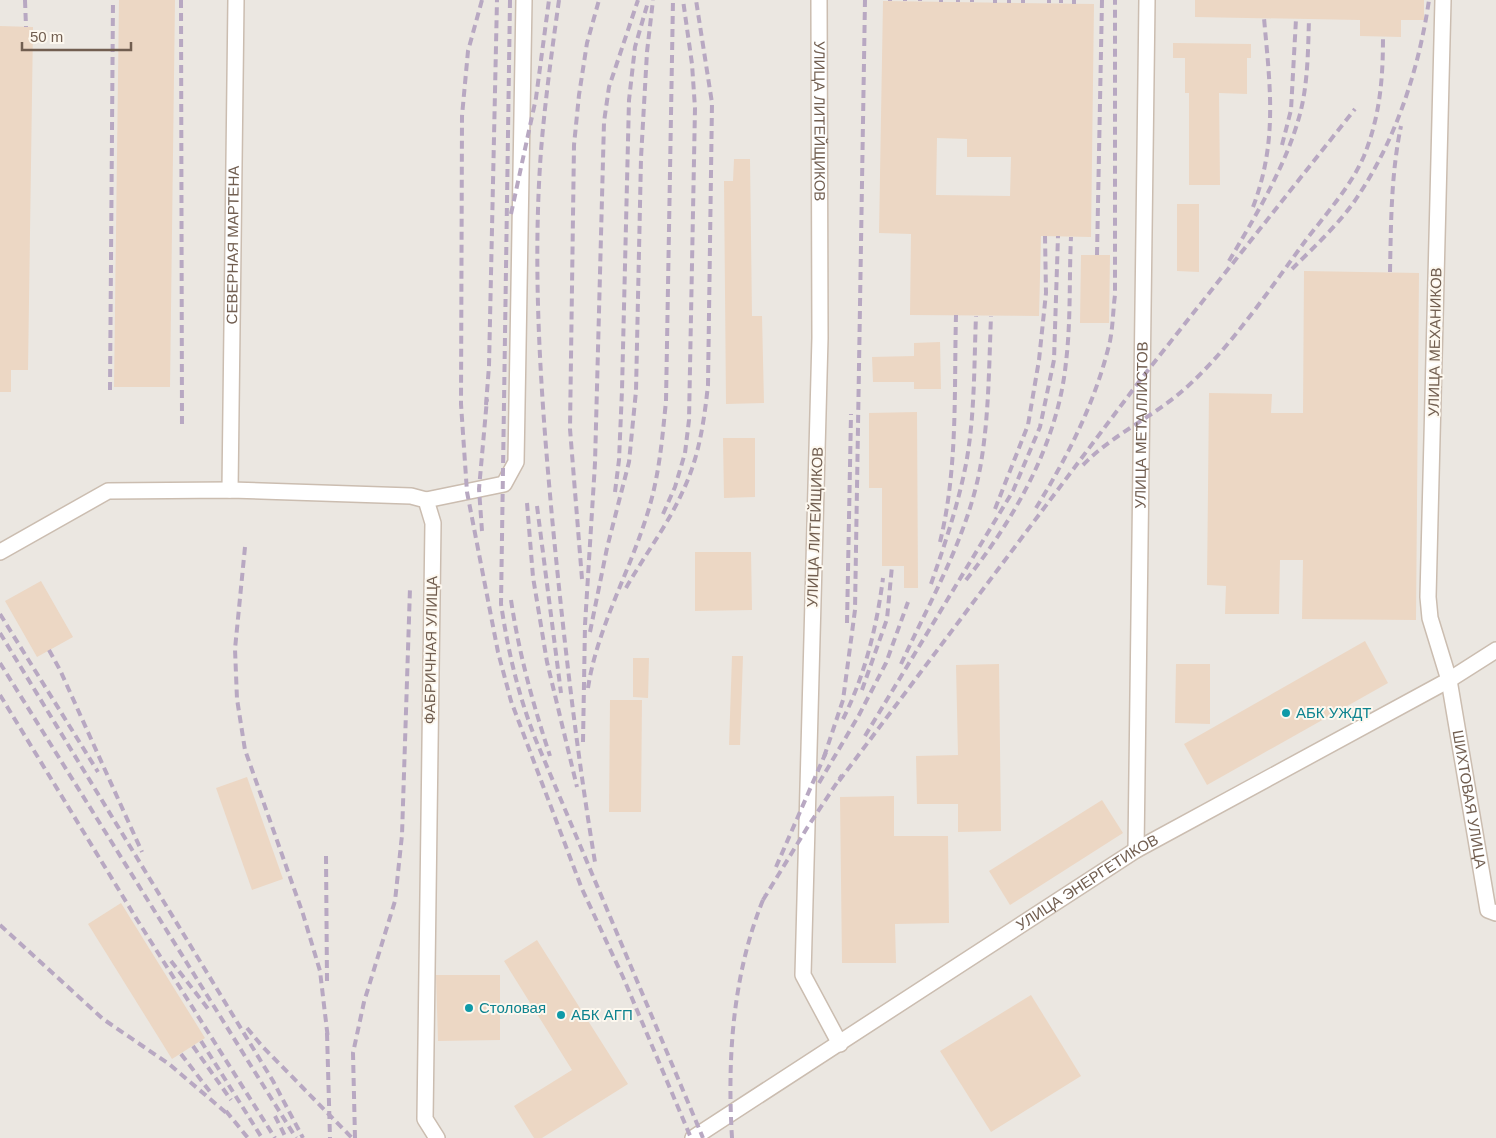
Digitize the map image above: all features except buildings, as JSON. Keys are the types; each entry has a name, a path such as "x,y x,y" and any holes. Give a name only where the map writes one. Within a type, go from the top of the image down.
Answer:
{"street":[{"name":"СЕВЕРНАЯ МАРТЕНА","path":"230,490 236,0"},
{"path":"0,552 108,490 230,490 411,496 426,500 504,484 516,462 524,0"},
{"name":"УЛИЦА ЛИТЕЙЩИКОВ","path":"819,0 820,338 803,974 840,1044"},
{"name":"УЛИЦА МЕТАЛЛИСТОВ","path":"1136,850 1147,0"},
{"name":"УЛИЦА МЕХАНИКОВ","path":"1443,0 1428,597 1430,618 1449,680"},
{"name":"ФАБРИЧНАЯ УЛИЦА","path":"426,500 433,523 425,1119 437,1138"},
{"name":"УЛИЦА ЭНЕРГЕТИКОВ","path":"693,1138 1136,850 1449,680 1496,650"},
{"name":"ШИХТОВАЯ УЛИЦА","path":"1449,680 1488,910 1496,913"}],"shaded area":[{"path":"0,0 1496,0 1496,1138 0,1138"}],"railway":[{"path":"25,0 26,27"},
{"path":"110,390 113,0"},
{"path":"181,0 182,429"},
{"path":"482,0 468,51 462,116 461,404 467,492 498,652 511,701 582,889 623,977 691,1138"},
{"path":"486,405 489,366 497,0"},
{"path":"510,0 501,604 510,655 535,738 703,1138"},
{"path":"511,214 536,98 549,0"},
{"path":"559,0 547,94 538,197 539,334 548,472 561,603 576,733 595,862"},
{"path":"582,579 570,429 574,145 587,43 599,0"},
{"path":"583,742 585,625 595,463 604,122 609,87 638,0"},
{"path":"590,632 607,548 629,462 636,391 641,158 647,52 653,0"},
{"path":"588,688 598,645 639,539 650,503 661,445 666,401 673,0"},
{"path":"663,514 675,487 685,453 689,420 695,108 692,64 683,0"},
{"path":"626,588 676,505 688,480 700,440 708,385 712,103 696,0"},
{"path":"824,757 843,700 855,610 865,0"},
{"path":"1097,255 1102,0"},
{"path":"1036,508 1080,428 1097,385 1111,335 1115,295 1115,0"},
{"path":"1292,269 1350,208 1383,153 1404,103 1412,78 1425,26 1429,0"},
{"path":"615,492 619,460 622,390 629,100 635,47 648,2"},
{"path":"1253,207 1261,183 1269,136 1270,90 1264,18"},
{"path":"1282,145 1291,110 1296,19"},
{"path":"1229,261 1279,171 1294,133 1305,90 1309,19"},
{"path":"1083,465 1105,446 1164,406 1211,363 1245,323 1345,189 1359,167 1374,126 1380,97 1383,37"},
{"path":"839,781 1141,379 1355,109"},
{"path":"1390,272 1393,180 1401,126"},
{"path":"995,509 1028,425 1039,360 1046,293 1045,236"},
{"path":"865,736 1013,491 1040,427 1054,360 1058,236"},
{"path":"966,580 1017,505 1044,450 1054,422 1068,347 1071,237"},
{"path":"940,542 946,514 952,458 956,315"},
{"path":"931,584 951,524 966,464 973,408 976,316"},
{"path":"901,664 948,566 968,515 975,489 986,427 991,316"},
{"path":"482,531 479,489 487,399"},
{"path":"847,623 851,414"},
{"path":"527,503 533,577 547,662 577,787"},
{"path":"537,506 561,693"},
{"path":"245,547 235,649 237,699 245,750 303,914 320,971 328,1039"},
{"path":"862,690 887,619 892,566"},
{"path":"843,719 864,668 877,614 883,578"},
{"path":"355,1138 353,1053 364,1002 395,901 402,835 410,588"},
{"path":"511,600 527,679 550,756"},
{"path":"819,783 859,715 886,663 908,602"},
{"path":"0,614 98,772"},
{"path":"0,633 273,1081 303,1138"},
{"path":"49,650 60,670 142,852"},
{"path":"0,663 296,1138"},
{"path":"0,695 136,918 275,1138"},
{"path":"776,867 827,750"},
{"path":"763,900 842,775"},
{"path":"326,856 327,981"},
{"path":"732,1138 732,1045 739,984 754,924 765,895"},
{"path":"0,925 103,1019 169,1064 230,1116"},
{"path":"171,961 209,1010"},
{"path":"247,1028 262,1046 352,1138"},
{"path":"327,1033 330,1138"},
{"path":"201,1041 262,1138"},
{"path":"193,1046 231,1100"},
{"path":"181,1054 211,1093"},
{"path":"226,1111 248,1138"},
{"path":"275,1116 286,1138"}],"place":[{"name":"АБК УЖДТ","path":"1286,713"},
{"name":"Столовая","path":"469,1008"},
{"name":"АБК АГП","path":"561,1015"}]}
